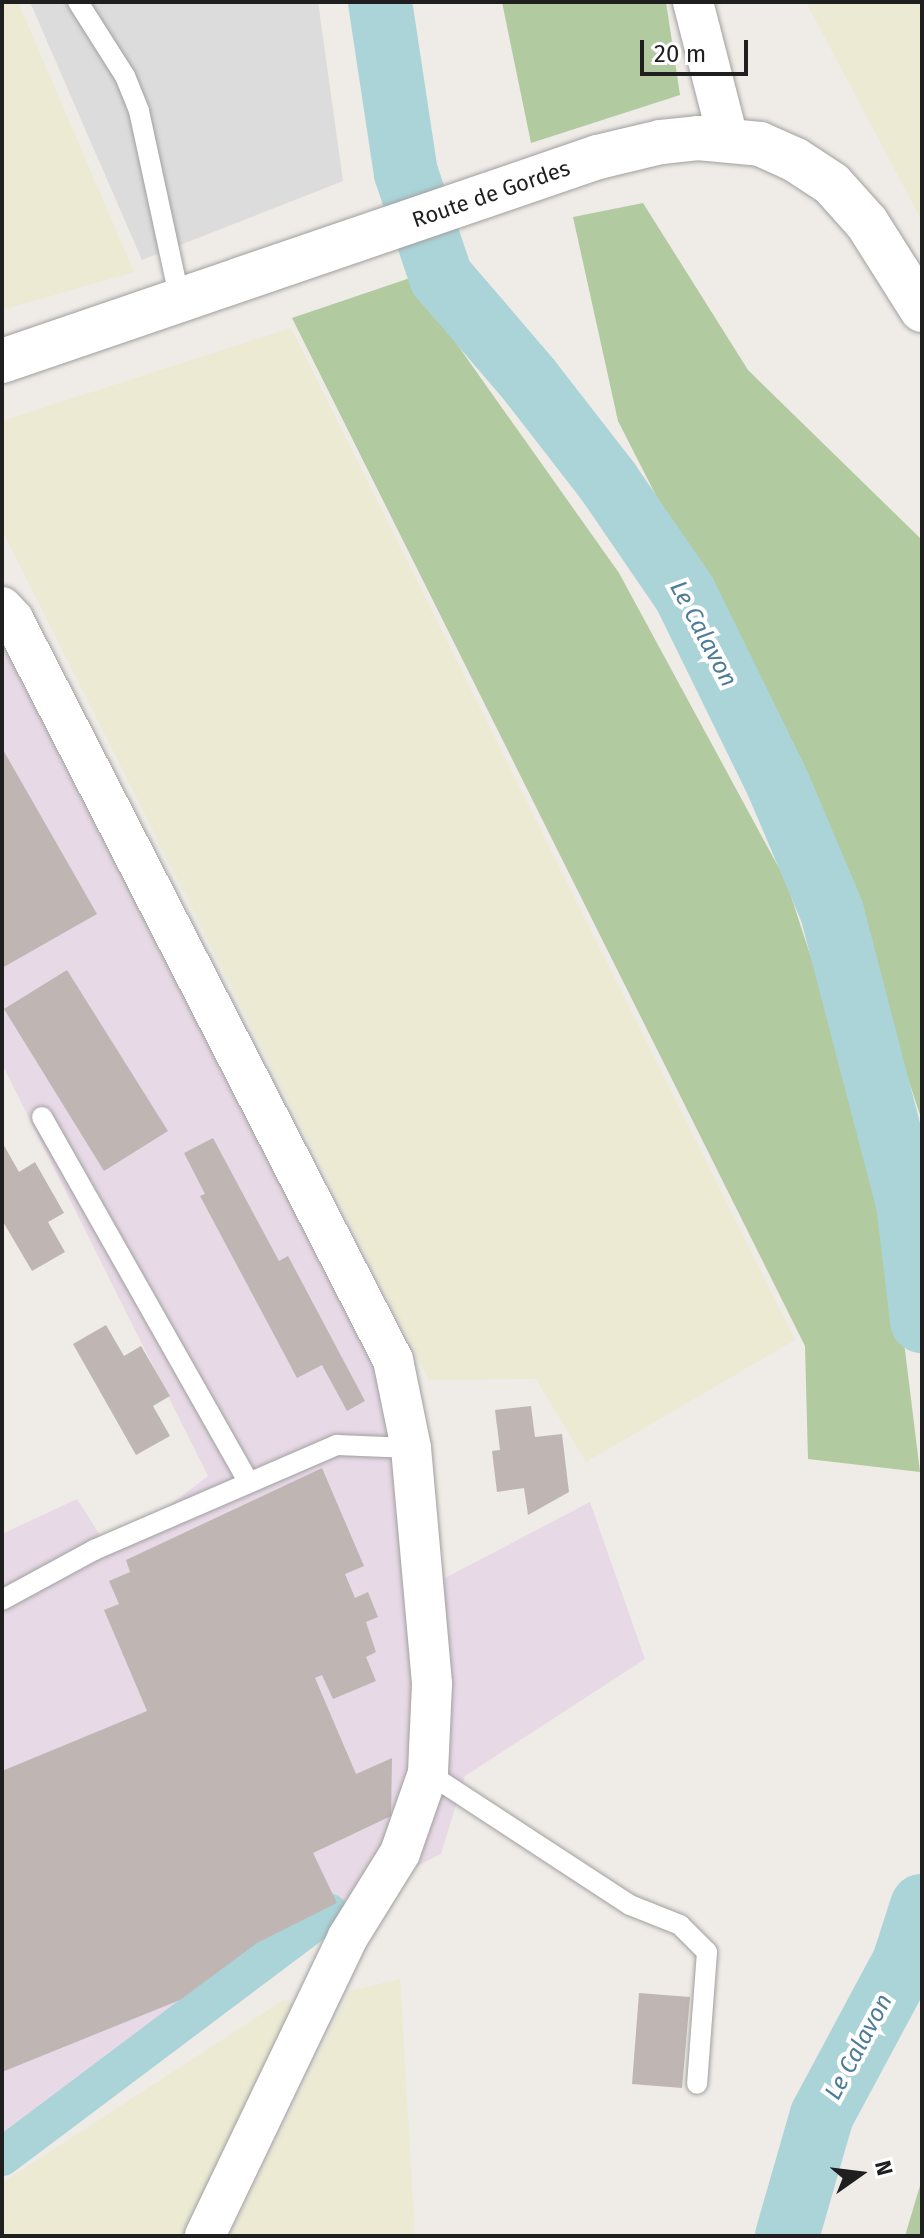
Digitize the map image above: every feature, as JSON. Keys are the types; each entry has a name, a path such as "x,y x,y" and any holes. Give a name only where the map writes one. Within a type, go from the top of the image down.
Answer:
{"street":[{"path":"693,2 728,138"},
{"name":"Route de Gordes","path":"2,361 598,157 661,142 728,138 760,144 794,159 832,184 867,223 922,310"},
{"path":"2,607 13,619 393,1360 411,1448 432,1684 428,1773 400,1853 348,1937 205,2236"}],"lane":[{"path":"78,2 125,76 139,111 180,301"},
{"path":"42,1117 249,1483"},
{"path":"2,1600 94,1550 337,1445 411,1448"},
{"path":"428,1773 630,1905 680,1925 707,1952 697,2084"}],"shaded area":[{"path":"2,2 18,2 134,272 2,310"},
{"path":"30,2 318,2 343,181 142,260"},
{"path":"806,2 922,2 922,221"},
{"path":"291,328 795,1340 586,1462 536,1379 429,1380 2,530 2,421"},
{"path":"2,642 381,1372 443,1579 590,1502 645,1659 465,1776 441,1854 355,1897 2,2136 2,1534 77,1499 110,1551 208,1476 2,1064"},
{"path":"400,1979 415,2236 229,2236 350,1991"},
{"path":"285,1999 304,2011 184,2236 2,2236 2,2183"}],"green space":[{"path":"502,2 666,2 680,95 531,143"},
{"path":"643,203 748,370 922,540 922,1121 826,829 618,421 573,217"},
{"path":"410,278 619,573 786,881 884,1180 920,1472 808,1459 805,1346 292,318"},
{"path":"922,2179 922,2236 905,2236"}],"building":[{"path":"2,748 97,914 2,968"},
{"path":"67,970 168,1131 104,1171 4,1009"},
{"path":"213,1138 279,1261 288,1256 365,1401 347,1411 322,1365 297,1378 200,1196 205,1194 184,1153"},
{"path":"2,1142 19,1172 35,1162 64,1213 48,1222 65,1252 32,1271 2,1220"},
{"path":"106,1325 124,1356 141,1346 170,1396 153,1406 170,1436 136,1455 73,1344"},
{"path":"531,1406 535,1437 562,1434 569,1492 528,1515 524,1488 497,1492 492,1451 500,1450 495,1410"},
{"path":"322,1468 364,1566 345,1574 355,1598 368,1592 378,1617 366,1622 376,1652 366,1657 376,1681 333,1699 322,1675 315,1678 356,1774 392,1758 391,1816 313,1853 337,1903 257,1943 180,2000 2,2072 2,1771 147,1711 104,1610 119,1604 109,1581 130,1572 126,1560"},
{"path":"639,1993 690,1997 682,2088 632,2084"}],"waterway":[{"name":"Le Calavon","path":"380,2 406,173 441,277 530,381 609,483 685,594 778,784 832,912 908,1203 922,1321"},
{"name":"Le Calavon","path":"787,2236 822,2115 904,1962 922,1906"},
{"path":"2,2157 328,1912"}]}
